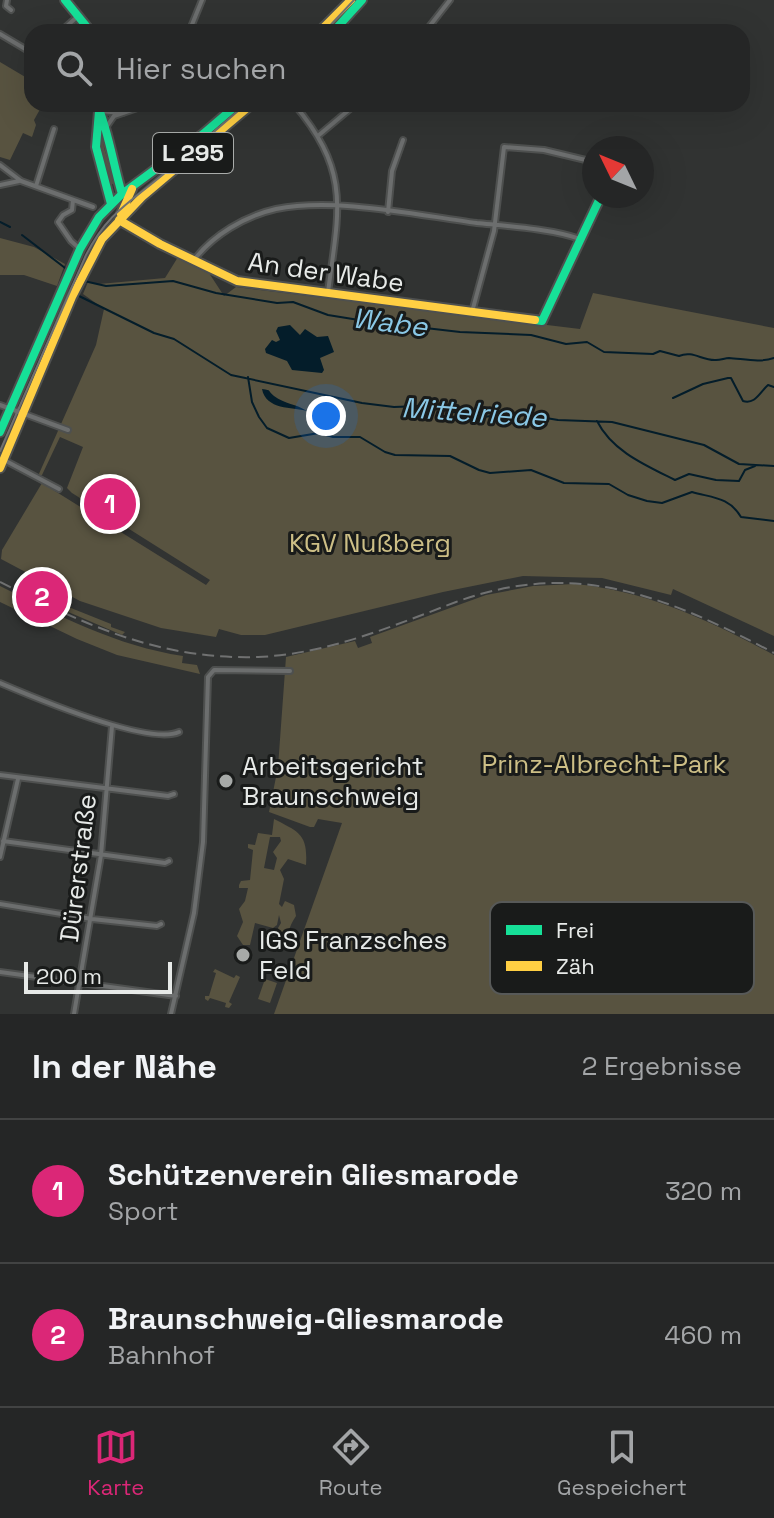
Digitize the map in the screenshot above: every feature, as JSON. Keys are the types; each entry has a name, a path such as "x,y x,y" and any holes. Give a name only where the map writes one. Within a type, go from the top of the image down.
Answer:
{"main road":[{"path":"65,0 85,24"},
{"path":"327,24 351,0"},
{"path":"340,24 362,0"},
{"path":"97,112 95,126 98,165 117,217"},
{"path":"100,112 107,129 110,155 123,204"},
{"name":"L 295","path":"0,432 5,407 80,249 100,217 122,194 229,112"},
{"name":"L 295","path":"2,464 72,297 117,217 243,112"},
{"path":"117,217 136,184"},
{"path":"111,204 135,203"},
{"path":"580,239 595,208"},
{"path":"100,217 109,214 117,217"},
{"name":"An der Wabe","path":"117,217 145,237 237,281 542,321 580,239"}],"street":[{"path":"7,0 6,6 11,10"},
{"path":"192,24 202,0"},
{"path":"431,24 450,0"},
{"path":"68,24 78,15"},
{"path":"0,34 24,48"},
{"path":"107,112 114,116"},
{"path":"119,112 123,113"},
{"path":"107,129 114,116 126,112"},
{"path":"300,112 319,135 338,189 339,206 328,293"},
{"path":"319,135 346,112"},
{"path":"36,186 54,129"},
{"path":"388,212 392,171 403,140"},
{"path":"472,312 495,225 504,147 544,150 582,159"},
{"path":"0,165 21,181 93,207"},
{"path":"0,185 21,181"},
{"path":"73,200 72,210 58,222 80,249"},
{"path":"194,260 220,235 252,217 287,207 339,206 580,239"},
{"path":"5,407 68,430"},
{"path":"2,464 59,489"},
{"path":"171,1014 194,913 203,842 208,677 214,670 290,671"},
{"path":"0,683 112,726 160,733 179,732"},
{"name":"Dürerstraße","path":"74,1014 101,855 112,726"},
{"path":"0,775 106,790 174,794"},
{"path":"0,857 18,779"},
{"path":"3,841 165,863 169,861"},
{"path":"0,904 92,919 161,924"},
{"path":"0,972 176,996"}],"green space":[{"path":"0,62 24,76 24,112 38,112 32,137 23,133 10,160 0,157"},
{"path":"99,122 102,123 104,148 115,182 109,187 100,155"},
{"path":"0,238 34,247 65,264 57,286 24,275 0,275"},
{"name":"KGV Nußberg","path":"178,257 209,273 224,296 236,287 580,329 593,293 774,328 774,636 673,589 671,595 602,578 523,576 265,635 241,635 219,629 216,637 161,628 80,601 1,559 2,550 42,483 206,585 210,580 67,488 83,447 60,437 42,475 38,476 96,345 104,309 83,294 88,282 99,284 165,278"},
{"name":"Prinz-Albrecht-Park","path":"574,584 600,587 652,600 726,630 774,655 774,1014 274,1014 342,823 318,819 314,827 310,827 269,812 278,767 286,657 355,641 358,648 372,643 370,637 486,595 533,586"},
{"path":"0,586 66,619 112,637 183,656 182,663 197,665 200,674 117,655 77,639 0,602"},
{"path":"61,604 125,632 122,635 59,608"},
{"path":"274,819 300,835 306,855 306,865 288,859 280,870 284,879 279,904 282,907 285,901 294,905 296,916 280,949 274,945 281,923 279,915 273,928 255,923 250,945 243,945 237,936 243,922 239,909 248,888 239,888 239,885 241,881 250,880 253,850 248,848 248,844 255,845 258,833 272,835","holes":["270,837 280,837 281,841 273,852 277,858 274,870 264,868"]},
{"path":"215,969 234,978 236,975 240,977 229,1008 225,1007 226,1003 205,999 209,996"},
{"path":"265,979 277,983 270,1003 258,999"}],"water":[{"path":"290,325 300,335 305,329 317,337 328,336 334,352 320,358 322,373 292,370 287,361 266,353 265,349 272,340 280,340 276,331 278,327"},
{"path":"262,389 307,411 274,404 264,396"}],"waterway":[{"name":"Wabe","path":"0,222 10,227"},
{"name":"Wabe","path":"22,235 69,271"},
{"name":"Wabe","path":"84,281 106,286 173,281 216,293 277,303 293,302 328,315 460,332 531,335 566,344 587,342 604,352 653,354 660,351 711,360 774,358"},
{"name":"Mittelriede","path":"77,295 154,333 174,339 231,375 394,407 420,406 483,417 516,413 558,420 612,422 704,445 739,464 774,466"},
{"path":"248,377 252,402 259,417 267,428 289,438 319,433 333,437 360,437 395,455 450,456 490,473 531,470 564,483 609,484 647,501 662,503 692,492 726,502 741,517 774,521"},
{"path":"673,398 703,384 728,378 731,378 743,401 747,402 754,400 768,385 774,387"},
{"path":"597,421 620,449 675,480 689,474 739,481 745,470 755,466"}],"tram line":[{"path":"332,24 354,0"},
{"path":"0,451 94,240 121,209 237,112"}],"railway":[{"path":"0,582 124,637 188,653 258,657 309,651 500,589 541,584 581,584 620,590 658,601 696,615 774,653"}],"traffic: fast":[{"path":"65,0 84,24"},
{"path":"340,24 362,0"},
{"path":"99,112 96,147 111,204"},
{"path":"100,112 122,194"},
{"path":"0,432 80,249 99,217 122,194 229,112"},
{"path":"535,320 542,321 595,208"}],"traffic: slow":[{"path":"327,24 351,0"},
{"path":"0,468 72,297 102,239 142,197 243,112"},
{"path":"121,214 132,189"},
{"path":"119,220 160,244 237,281 535,320"}],"place":[{"name":"Schützenverein Gliesmarode","path":"110,504"},
{"name":"Braunschweig-Gliesmarode","path":"42,597"},
{"name":"Arbeitsgericht Braunschweig","path":"226,781"},
{"name":"IGS Franzsches Feld","path":"243,955"}]}
